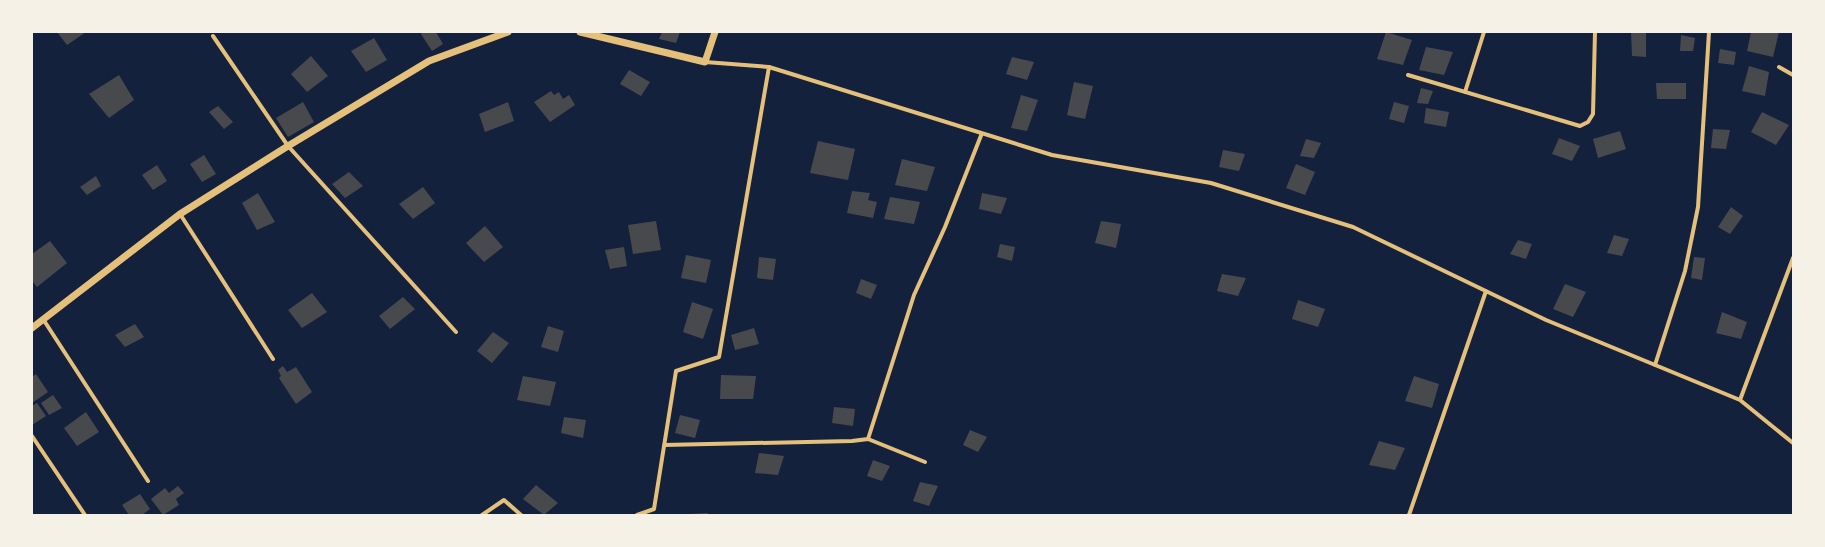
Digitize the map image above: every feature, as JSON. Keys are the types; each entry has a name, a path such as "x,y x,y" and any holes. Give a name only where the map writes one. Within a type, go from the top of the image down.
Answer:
{"street":[{"path":"32,328 180,214 288,146 429,61 508,32"},
{"path":"580,32 705,62 769,67 1052,155 1211,183 1353,227 1546,320 1740,400 1793,443"},
{"path":"705,62 715,32"},
{"path":"1465,92 1484,32"},
{"path":"1408,75 1580,126 1588,122 1593,114 1595,32"},
{"path":"1655,365 1685,271 1698,207 1709,32"},
{"path":"213,36 288,146 456,332"},
{"path":"637,515 654,509 676,371 719,357 769,67"},
{"path":"1778,67 1793,75"},
{"path":"868,439 914,295 944,227 982,133"},
{"path":"180,214 273,359"},
{"path":"1740,400 1793,258"},
{"path":"1409,515 1486,291"},
{"path":"43,319 148,481"},
{"path":"32,436 85,515"},
{"path":"664,445 852,441 868,439 925,462"},
{"path":"482,515 504,500 521,515"}],"building":[{"path":"57,32 86,32 67,45"},
{"path":"423,32 436,32 443,44 432,51 421,34"},
{"path":"662,32 680,32 676,43 659,39"},
{"path":"1386,32 1412,40 1403,65 1377,59"},
{"path":"1631,32 1646,32 1646,57 1632,56"},
{"path":"1751,32 1779,32 1773,57 1747,51"},
{"path":"1681,35 1695,38 1693,51 1680,51"},
{"path":"374,38 387,60 366,72 351,51"},
{"path":"1426,47 1453,52 1444,75 1419,70"},
{"path":"1720,49 1736,52 1734,65 1718,63"},
{"path":"311,56 328,76 307,92 291,74"},
{"path":"1012,57 1034,62 1027,80 1006,74"},
{"path":"1749,66 1769,72 1765,96 1742,91"},
{"path":"629,70 650,82 641,96 620,84"},
{"path":"119,75 134,100 109,118 89,94"},
{"path":"1074,82 1093,86 1085,119 1067,115"},
{"path":"1656,83 1686,83 1686,99 1657,99"},
{"path":"1421,88 1433,91 1428,104 1417,103"},
{"path":"551,91 554,95 559,92 563,99 569,95 575,105 550,122 534,102"},
{"path":"1021,95 1038,100 1027,131 1011,128"},
{"path":"303,102 314,122 288,137 276,118"},
{"path":"508,102 514,121 485,132 479,114"},
{"path":"1394,102 1409,106 1404,123 1389,119"},
{"path":"218,106 233,122 224,129 209,112"},
{"path":"1426,108 1449,112 1446,127 1424,123"},
{"path":"1762,112 1789,125 1776,145 1751,132"},
{"path":"1713,129 1730,130 1726,149 1711,148"},
{"path":"1620,131 1626,149 1598,158 1593,139"},
{"path":"1559,138 1580,146 1572,161 1552,154"},
{"path":"1306,139 1321,143 1314,158 1300,156"},
{"path":"818,141 855,149 848,180 810,173"},
{"path":"1223,150 1245,154 1239,171 1219,167"},
{"path":"204,155 216,174 202,182 190,164"},
{"path":"902,159 935,167 927,191 895,185"},
{"path":"1296,164 1315,172 1305,195 1286,188"},
{"path":"157,165 167,181 153,190 142,175"},
{"path":"349,172 363,186 345,198 332,184"},
{"path":"96,176 101,186 87,195 80,187"},
{"path":"423,187 435,203 413,219 399,204"},
{"path":"852,191 870,193 868,200 877,202 873,218 847,213"},
{"path":"258,193 275,222 257,230 242,203"},
{"path":"982,193 1007,198 1001,214 979,209"},
{"path":"890,197 920,202 914,224 884,219"},
{"path":"1731,207 1743,216 1730,234 1718,227"},
{"path":"656,221 661,250 633,254 628,225"},
{"path":"1101,221 1121,224 1116,248 1095,243"},
{"path":"485,226 503,247 484,262 466,243"},
{"path":"1614,235 1629,239 1622,256 1607,253"},
{"path":"1518,240 1532,244 1526,259 1510,254"},
{"path":"50,241 67,263 37,287 32,281 32,254"},
{"path":"1000,244 1015,247 1012,261 997,257"},
{"path":"624,247 627,266 610,269 605,250"},
{"path":"686,255 711,260 706,283 681,278"},
{"path":"759,257 776,259 773,280 757,278"},
{"path":"1694,257 1705,258 1702,280 1691,278"},
{"path":"1222,274 1246,278 1238,296 1217,291"},
{"path":"861,279 877,285 871,299 856,293"},
{"path":"1565,284 1586,292 1573,317 1553,309"},
{"path":"312,293 327,312 302,328 288,310"},
{"path":"403,297 415,309 390,329 379,316"},
{"path":"1298,300 1325,309 1318,327 1292,319"},
{"path":"692,302 713,309 703,339 683,332"},
{"path":"1722,312 1747,322 1741,339 1716,333"},
{"path":"135,324 144,337 125,347 115,335"},
{"path":"548,326 564,331 558,352 541,347"},
{"path":"754,328 759,344 735,350 731,335"},
{"path":"493,332 509,343 492,363 477,351"},
{"path":"283,366 287,372 296,367 312,392 296,404 279,378 281,376 278,370"},
{"path":"36,374 48,392 32,403 32,377"},
{"path":"721,375 756,376 753,399 720,399"},
{"path":"523,376 556,382 550,406 517,400"},
{"path":"1414,376 1439,384 1432,408 1405,401"},
{"path":"53,395 62,408 49,415 41,403"},
{"path":"37,403 46,416 32,425 32,406"},
{"path":"834,407 855,409 853,426 832,423"},
{"path":"86,412 99,432 77,446 64,428"},
{"path":"680,415 700,420 695,438 675,433"},
{"path":"564,417 586,420 583,438 561,433"},
{"path":"970,430 987,437 978,452 963,445"},
{"path":"1379,441 1405,448 1395,470 1369,465"},
{"path":"759,453 784,456 778,475 755,473"},
{"path":"873,460 890,466 882,481 867,476"},
{"path":"920,482 938,486 929,506 913,501"},
{"path":"536,485 558,503 544,515 523,499"},
{"path":"178,486 184,493 176,499 179,505 163,515 151,499 165,488 169,493"},
{"path":"140,494 150,509 142,515 129,515 122,505"},
{"path":"708,513 708,515 689,515 689,514"}]}
